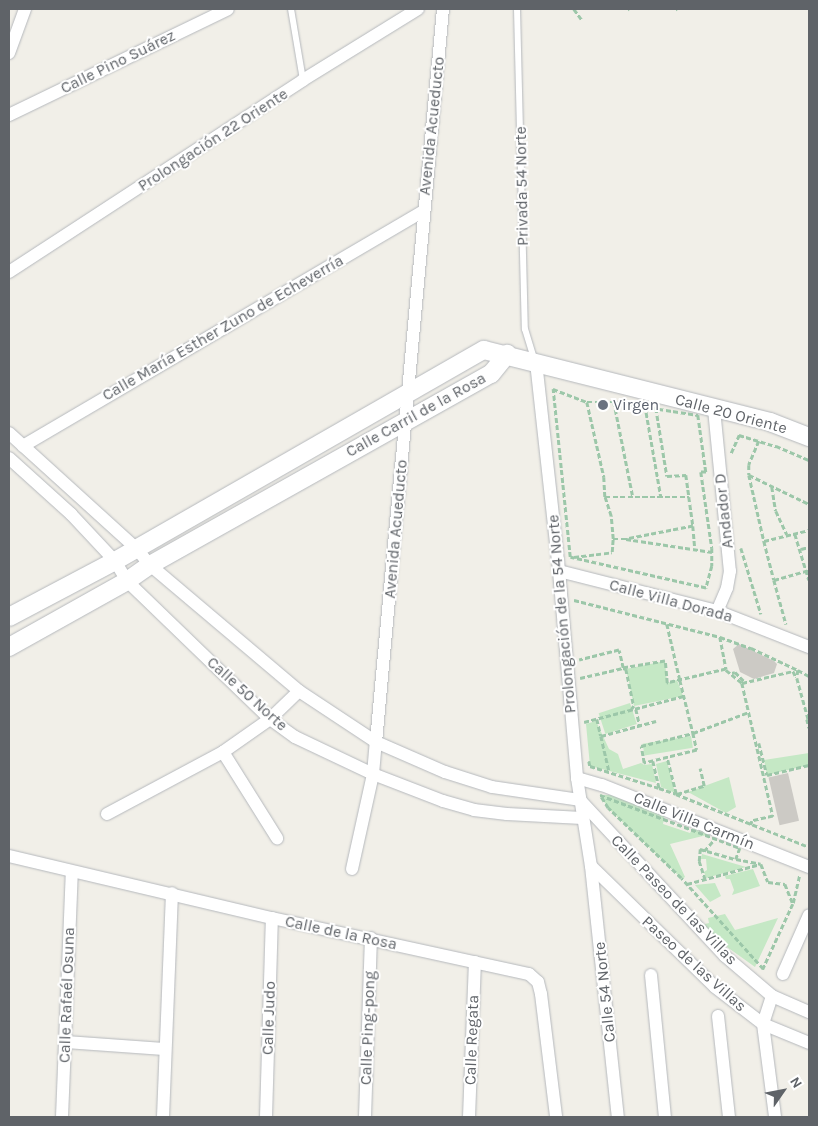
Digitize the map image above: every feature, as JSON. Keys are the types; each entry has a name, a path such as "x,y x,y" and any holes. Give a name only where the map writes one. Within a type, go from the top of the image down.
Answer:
{"main road":[{"name":"Calle Carril de la Rosa","path":"9,617 115,561 484,350 507,354 491,374 150,565 127,581 9,647"},
{"name":"Calle 20 Oriente","path":"507,354 770,422 809,437"}],"street":[{"name":"Calle Pino Suárez","path":"9,114 228,9"},
{"name":"Prolongación 22 Oriente","path":"9,272 303,80 418,9"},
{"name":"Avenida Acueducto","path":"352,869 373,774 423,211 443,9"},
{"path":"9,53 18,15"},
{"name":"Calle María Esther Zuno de Echeverría","path":"23,446 423,211"},
{"name":"Prolongación de la 54 Norte","path":"536,362 562,600 577,778 582,818 592,866"},
{"name":"Andador D","path":"714,408 730,570 727,588 717,611"},
{"path":"9,433 136,548 150,565 299,691 376,742 445,772 492,787 580,800"},
{"name":"Calle 50 Norte","path":"9,458 71,514 115,561 127,581 270,719 295,737 373,774 444,801 474,810 507,814 582,818"},
{"name":"Calle Villa Dorada","path":"559,571 717,611 809,647"},
{"path":"107,814 223,752 270,719 299,691"},
{"path":"223,752 277,838"},
{"name":"Calle Villa Carmín","path":"577,778 602,785 809,867"},
{"name":"Calle Paseo de las Villas","path":"580,800 725,956 772,996"},
{"name":"Calle de la Rosa","path":"9,856 272,918 371,938 528,974 538,982 556,1117"},
{"name":"Paseo de las Villas","path":"592,866 715,987 763,1024 809,1043"},
{"name":"Calle 54 Norte","path":"592,866 618,1117"},
{"name":"Calle Rafaél Osuna","path":"62,1117 72,872"},
{"path":"163,1117 172,893"},
{"path":"783,974 809,915"},
{"name":"Calle Judo","path":"266,1117 272,918"},
{"name":"Calle Ping-pong","path":"365,1117 371,938"},
{"name":"Calle Regata","path":"469,1117 475,962"},
{"path":"651,975 665,1117"},
{"path":"772,996 763,1024 775,1117"},
{"name":"Paseo de las Villas","path":"772,996 809,1012"},
{"path":"718,1016 728,1117"},
{"path":"65,1042 165,1049"}],"lane":[{"path":"290,9 303,80"},
{"name":"Privada 54 Norte","path":"517,9 525,329 536,362"}],"path":[{"path":"574,9 582,20"},
{"path":"553,389 587,402 645,405 698,415 706,472 701,472 712,552 712,566 706,588 570,557 553,389"},
{"path":"570,557 612,552 611,516 605,497 604,477 587,402"},
{"path":"614,402 633,497"},
{"path":"645,405 661,497"},
{"path":"656,407 667,476 686,475 695,550"},
{"path":"727,460 739,435 809,460"},
{"path":"759,441 749,465 749,475 764,541 788,630"},
{"path":"749,475 809,504"},
{"path":"772,487 776,511 787,535"},
{"path":"605,497 689,497"},
{"path":"626,539 693,526"},
{"path":"764,541 809,530"},
{"path":"795,533 808,571 809,580"},
{"path":"613,539 626,539 712,552"},
{"path":"741,547 763,621"},
{"path":"800,549 809,547"},
{"path":"774,580 808,571"},
{"path":"562,600 573,600 720,637 751,648 809,676"},
{"path":"668,624 692,733 697,750 644,763 641,746 692,733 749,712"},
{"path":"720,637 728,673 732,673 744,682 749,712 767,776 809,765"},
{"path":"580,687 578,660 618,650 623,668 626,669 634,709 640,726"},
{"path":"580,678 665,661 667,683 726,669"},
{"path":"798,670 798,681"},
{"path":"744,682 793,671"},
{"path":"793,671 798,681 809,722"},
{"path":"793,671 809,728"},
{"path":"584,722 684,696"},
{"path":"583,714 585,731"},
{"path":"597,719 609,772"},
{"path":"601,736 656,721"},
{"path":"751,825 752,821 773,816 755,732"},
{"path":"589,757 590,766 676,794 809,847"},
{"path":"667,757 676,794"},
{"path":"653,761 659,788"},
{"path":"676,794 704,786 700,768"},
{"path":"736,859 740,848 600,795 608,808 687,884 763,969 793,904 785,884 768,882 761,864"},
{"path":"704,851 715,839"},
{"path":"705,880 699,860 700,849 761,864"},
{"path":"687,884 761,864"}],"green space":[{"path":"665,661 667,683 677,680 683,696 634,706 626,669"},
{"path":"630,703 637,724 605,734 599,713"},
{"path":"596,721 609,749 618,754 623,769 641,763 644,765 652,764 656,783 590,766 586,724"},
{"path":"691,736 693,748 644,756 643,744"},
{"path":"809,753 809,765 767,775 764,760"},
{"path":"667,761 675,793 661,787 656,764"},
{"path":"729,777 736,807 726,813 688,792"},
{"path":"600,795 635,795 665,813 663,824 690,833 694,826 711,834 670,844 685,877 682,879 608,808"},
{"path":"702,854 746,867 706,878 704,872 707,870 706,859 701,859"},
{"path":"753,869 760,886 732,895 734,890 730,879 726,879 725,876"},
{"path":"715,883 721,896 710,902 695,885"},
{"path":"725,914 735,930 778,918 755,967 702,929 701,925 709,923 708,918"}],"building":[{"path":"739,644 774,661 777,664 774,673 754,679 740,672 733,649"},
{"path":"788,773 799,821 780,825 769,777"}],"place":[{"name":"Virgen","path":"603,405"}]}
